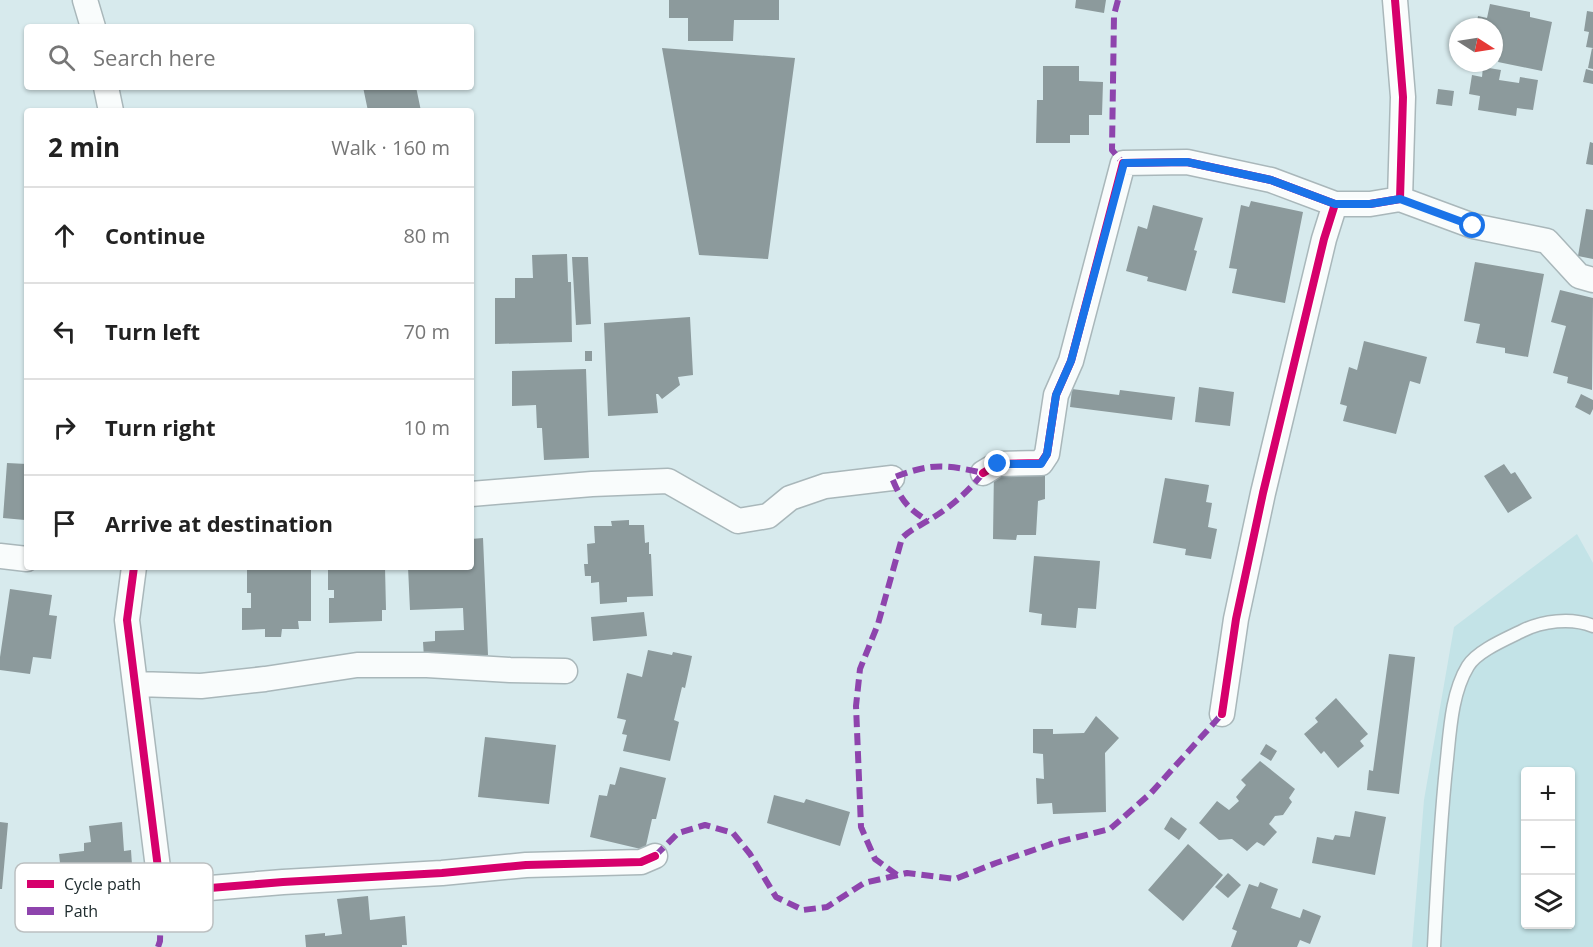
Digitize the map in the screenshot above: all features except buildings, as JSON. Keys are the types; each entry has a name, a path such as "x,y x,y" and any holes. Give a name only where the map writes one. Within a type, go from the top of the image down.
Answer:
{"street":[{"path":"85,0 92,24"},
{"path":"1395,0 1404,97 1400,199"},
{"path":"107,90 110,108"},
{"path":"983,473 998,464 1041,464 1047,454 1056,395 1071,361 1124,163 1187,162 1271,180 1335,204 1370,204 1400,199 1473,226 1547,241 1579,276 1593,280"},
{"path":"1221,714 1236,619 1263,493 1324,239 1335,204"},
{"path":"474,494 592,484 668,481 738,521 768,516 790,498 825,486 891,478"},
{"path":"0,556 24,559"},
{"path":"130,570 127,620 158,863"},
{"path":"136,684 201,686 265,679 357,664 565,670"},
{"path":"213,888 526,866 640,862 655,856"}],"lane":[{"path":"1434,947 1443,797 1451,724 1458,689 1469,664 1492,646 1534,625 1560,621 1593,626"}],"shaded area":[{"path":"1577,534 1593,563 1593,947 1412,947 1424,800 1454,627"}],"marked path":[{"path":"1118,0 1114,15 1112,150 1123,163"},
{"path":"897,875 875,859 861,827 856,706 860,669 878,624 902,538 911,530 925,522 929,520 937,515 952,504 983,473 937,466 892,478 906,503 915,512 921,516 928,521"},
{"path":"655,856 678,833 705,825 733,833 750,854 776,897 803,910 827,907 864,883 907,873 955,879 1054,843 1110,829 1151,793 1222,714"},
{"path":"158,947 160,932"}],"cycle path":[{"path":"983,473 998,464 1041,463 1047,454 1056,395 1071,361 1123,163 1187,162 1271,180 1335,204 1370,204 1400,199 1403,97 1395,0"},
{"path":"1222,714 1236,619 1263,493 1324,239 1335,204"},
{"path":"134,570 127,620 157,863"},
{"path":"213,888 442,873 526,865 641,862 655,856"}],"route":[{"path":"998,464 1041,464 1047,454 1056,395 1071,361 1124,163 1187,162 1271,180 1335,204 1370,204 1400,199 1473,226"}]}
